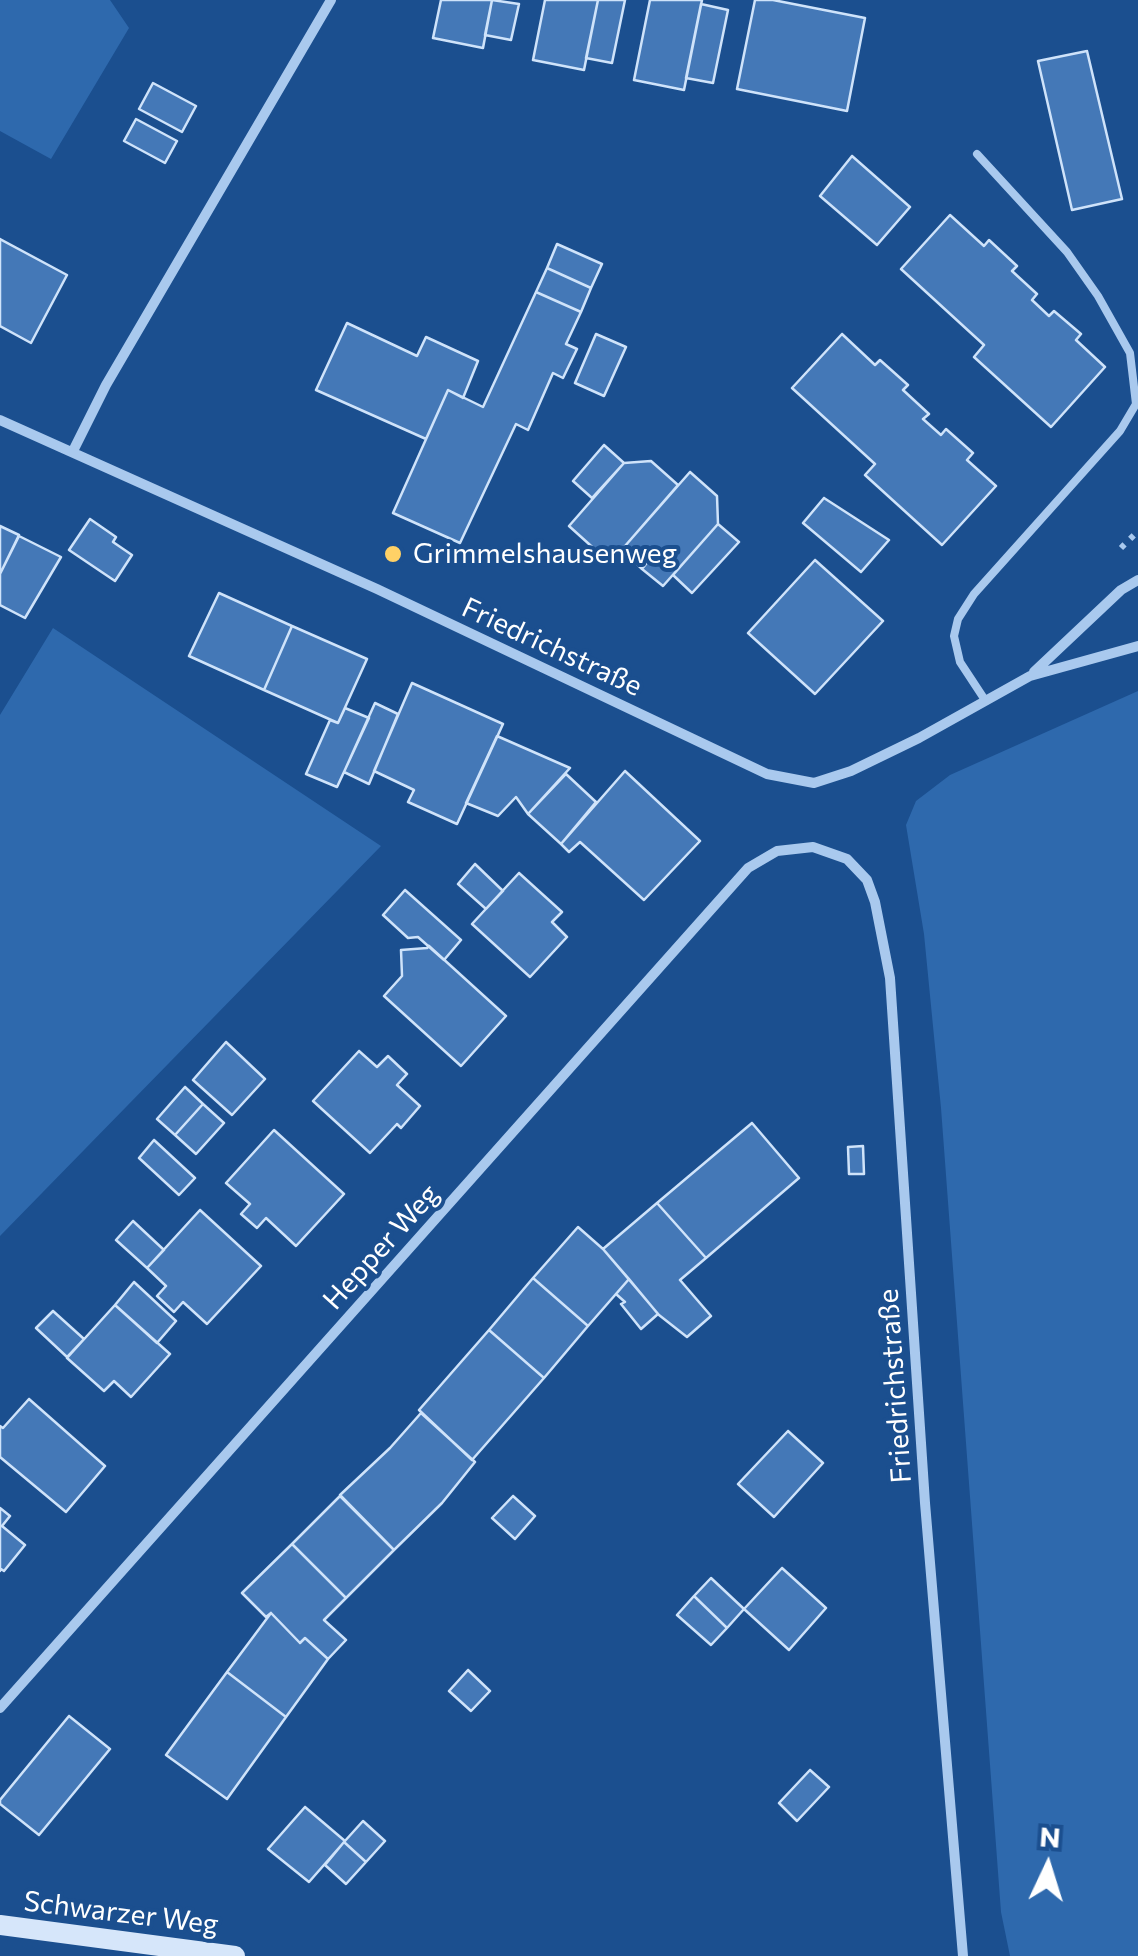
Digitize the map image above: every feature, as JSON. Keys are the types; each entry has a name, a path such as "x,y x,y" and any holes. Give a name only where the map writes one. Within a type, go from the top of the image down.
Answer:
{"street":[{"path":"73,451 106,386 331,0"},
{"name":"Friedrichstraße","path":"0,420 377,588 767,774 814,783 851,771 986,700"},
{"path":"1030,676 1122,590 1138,580"},
{"path":"986,700 1030,676 1138,646"},
{"name":"Friedrichstraße","path":"813,846 847,859 867,880 890,978 924,1484 962,1956"},
{"name":"Hepper Weg","path":"0,1708 748,868 778,851 813,846"},
{"name":"Schwarzer Weg","path":"0,1925 236,1956"}],"lane":[{"path":"977,154 1067,252 1098,296 1130,353 1136,404 1120,431 974,594 958,619 954,636 960,662 986,700"}],"shaded area":[{"path":"0,0 110,0 129,28 51,159 0,131"},
{"path":"53,628 381,846 0,1236 0,715"},
{"path":"1138,691 1138,1956 1010,1956 1001,1912 941,1108 924,934 906,825 916,801 950,775"}],"building":[{"path":"441,0 492,0 483,48 433,38"},
{"path":"492,0 519,4 511,40 485,35"},
{"path":"545,0 598,0 584,70 533,60"},
{"path":"598,0 625,0 612,63 586,58"},
{"path":"650,0 702,0 684,90 634,80"},
{"path":"755,0 865,18 847,111 737,89"},
{"path":"701,4 728,10 713,83 686,78"},
{"path":"1087,51 1122,199 1072,210 1038,61"},
{"path":"153,83 196,106 182,132 139,109"},
{"path":"136,119 177,141 165,163 124,141"},
{"path":"852,156 910,207 877,245 820,196"},
{"path":"950,215 984,246 989,240 1017,266 1012,271 1037,294 1032,300 1049,316 1054,311 1081,334 1076,340 1105,367 1051,427 974,357 984,345 901,269"},
{"path":"0,239 67,275 31,343 0,326"},
{"path":"557,244 602,264 591,288 547,268"},
{"path":"547,268 591,288 581,312 536,292"},
{"path":"536,292 581,312 566,344 577,349 563,378 553,373 528,430 516,424 460,543 393,513 448,390 483,407"},
{"path":"347,323 417,356 426,337 478,361 463,398 448,390 426,439 316,390"},
{"path":"596,334 626,347 604,396 575,383"},
{"path":"842,334 875,365 880,360 908,385 903,390 929,414 923,419 941,435 946,429 973,453 967,460 996,486 942,545 865,475 875,464 792,388"},
{"path":"604,445 624,463 592,498 573,481"},
{"path":"651,461 678,485 625,546 646,564 642,569 621,549 610,563 569,526 624,463"},
{"path":"690,472 717,496 718,524 663,586 642,569 646,564 625,546"},
{"path":"824,498 889,540 861,572 803,523"},
{"path":"90,519 116,537 113,542 132,555 115,581 69,550"},
{"path":"718,524 739,542 692,593 673,575"},
{"path":"0,526 19,535 0,574"},
{"path":"19,536 61,557 25,618 0,605 0,574"},
{"path":"815,560 883,621 815,694 748,633"},
{"path":"219,593 292,626 264,690 189,656"},
{"path":"292,626 367,659 338,723 264,690"},
{"path":"412,683 503,724 457,824 408,802 414,790 374,771"},
{"path":"375,703 398,714 369,784 344,772"},
{"path":"345,708 369,718 337,787 306,774 330,720 338,723"},
{"path":"497,736 570,768 528,814 516,797 498,816 466,803"},
{"path":"625,771 700,841 644,900 580,842 569,852 561,844"},
{"path":"566,774 596,802 561,844 528,814"},
{"path":"475,864 503,891 486,909 458,884"},
{"path":"519,873 562,912 552,922 567,937 530,977 472,924"},
{"path":"405,890 461,940 444,960 418,937 408,938 383,915"},
{"path":"429,946 506,1016 461,1066 384,996 402,976 401,950"},
{"path":"226,1042 265,1079 232,1115 193,1080"},
{"path":"359,1051 377,1067 388,1056 407,1074 397,1085 420,1106 401,1128 397,1124 370,1153 313,1101"},
{"path":"185,1087 203,1104 175,1135 157,1119"},
{"path":"203,1104 224,1123 196,1154 175,1135"},
{"path":"752,1123 799,1178 706,1258 657,1203"},
{"path":"274,1130 344,1194 296,1246 266,1218 257,1228 241,1214 250,1204 226,1183"},
{"path":"154,1140 195,1178 179,1195 139,1158"},
{"path":"863,1146 864,1174 849,1174 848,1147"},
{"path":"657,1203 706,1258 680,1280 711,1316 687,1337 659,1315 603,1249"},
{"path":"200,1210 261,1266 207,1324 183,1302 174,1312 157,1296 166,1286 147,1268"},
{"path":"133,1221 164,1250 147,1268 116,1240"},
{"path":"578,1227 629,1279 588,1326 533,1278"},
{"path":"533,1278 588,1326 544,1378 489,1330"},
{"path":"629,1279 658,1314 641,1329 616,1294"},
{"path":"134,1282 176,1321 157,1343 115,1305"},
{"path":"115,1305 170,1354 131,1397 114,1381 104,1391 67,1358"},
{"path":"53,1311 84,1339 67,1357 36,1328"},
{"path":"489,1330 544,1378 472,1460 419,1410"},
{"path":"29,1399 105,1466 66,1512 0,1457 0,1426 3,1428"},
{"path":"421,1413 475,1462 442,1503 394,1550 340,1495"},
{"path":"788,1431 823,1463 774,1517 738,1484"},
{"path":"340,1496 394,1550 346,1598 292,1544"},
{"path":"513,1496 535,1516 515,1539 492,1518"},
{"path":"0,1508 10,1516 2,1526 25,1545 4,1571 0,1571"},
{"path":"292,1544 346,1598 324,1620 346,1640 328,1659 305,1638 300,1643 271,1613 266,1617 242,1593"},
{"path":"782,1568 826,1608 789,1650 744,1609"},
{"path":"711,1578 744,1609 727,1628 694,1596"},
{"path":"694,1596 727,1628 711,1645 677,1615"},
{"path":"271,1613 300,1643 305,1638 328,1659 286,1717 227,1672"},
{"path":"468,1670 490,1691 471,1711 449,1691"},
{"path":"227,1672 286,1717 227,1799 166,1755"},
{"path":"69,1716 110,1749 39,1835 0,1800"},
{"path":"810,1770 829,1787 797,1821 779,1803"},
{"path":"305,1807 345,1841 309,1882 268,1849"},
{"path":"363,1821 385,1841 366,1862 344,1842"},
{"path":"344,1842 366,1862 346,1884 325,1865"}],"place":[{"name":"Grimmelshausenweg","path":"393,554"}]}
